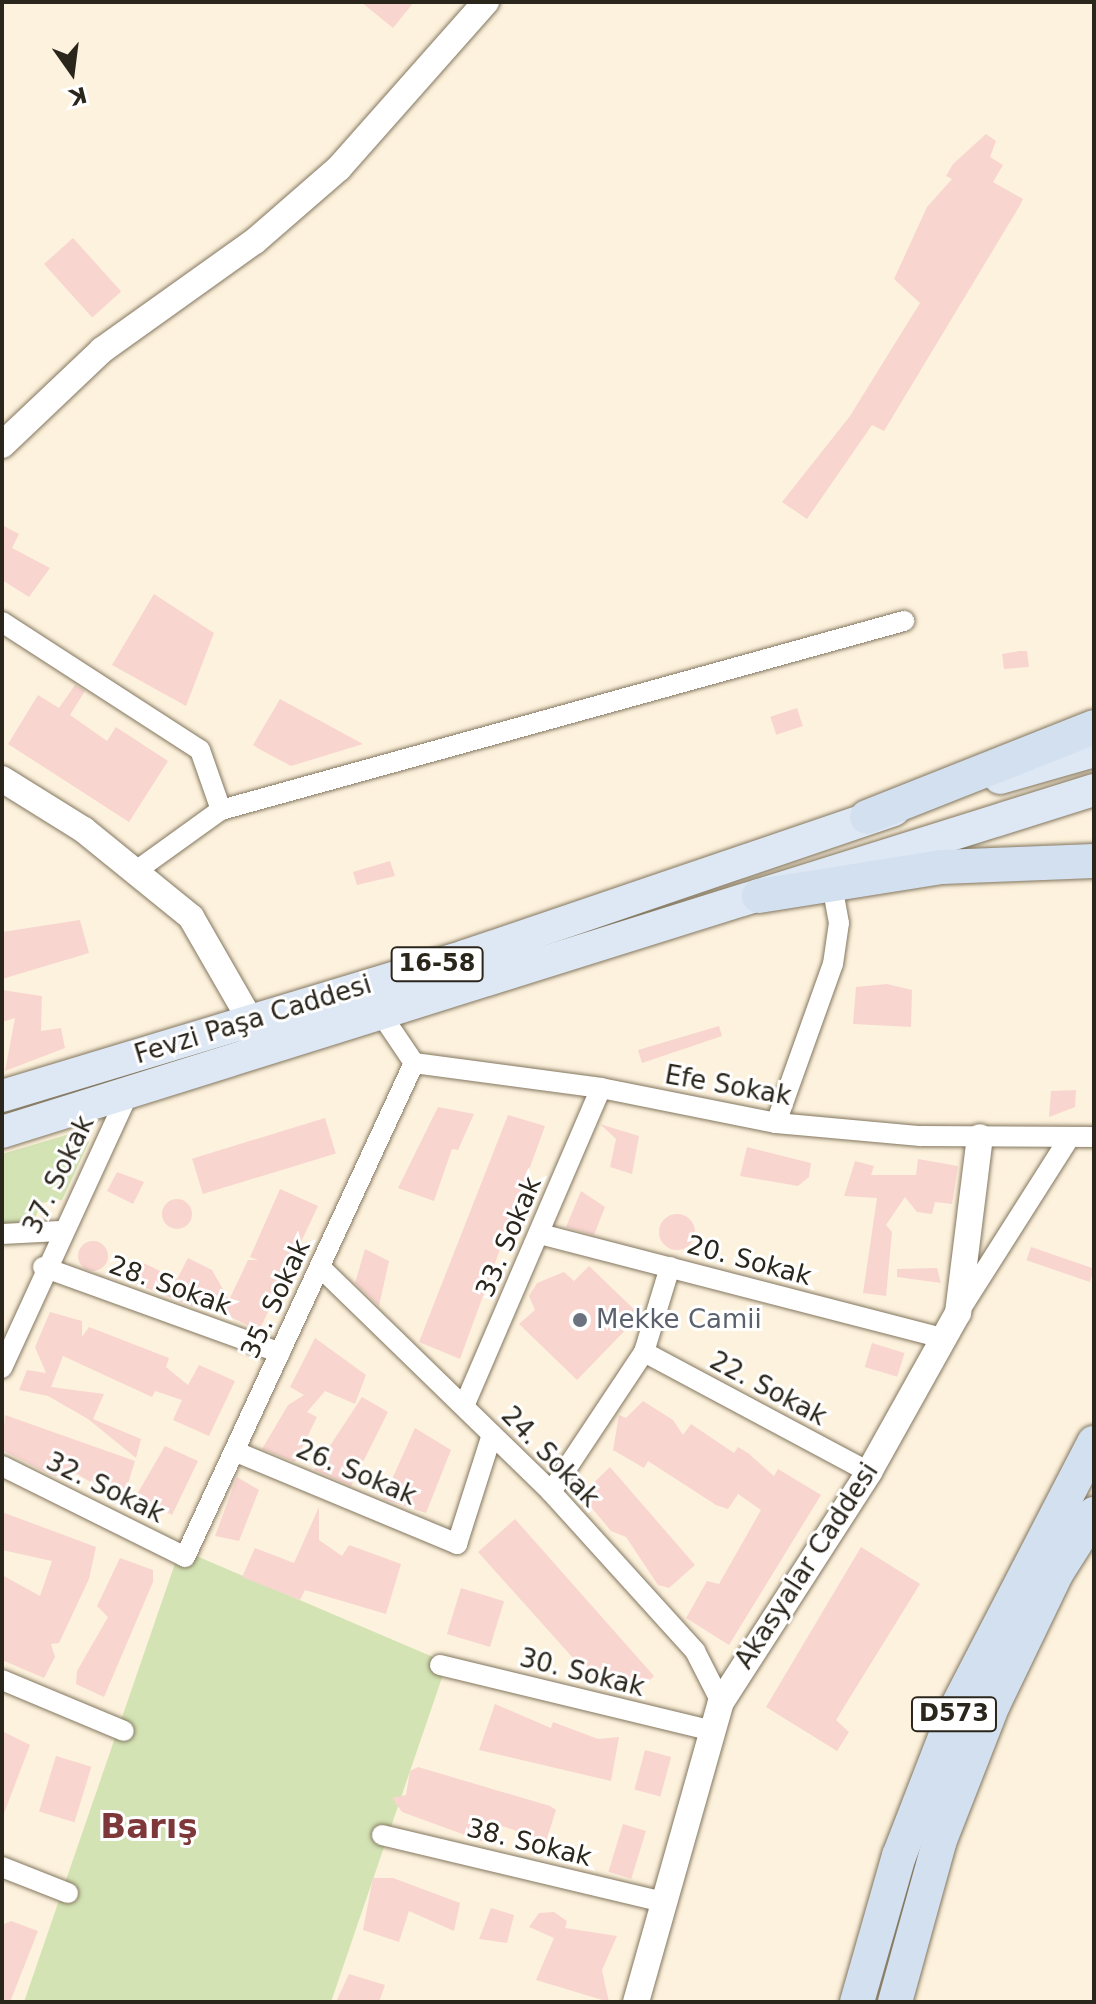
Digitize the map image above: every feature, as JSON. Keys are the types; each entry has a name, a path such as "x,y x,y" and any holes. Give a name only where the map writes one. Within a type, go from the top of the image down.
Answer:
{"highway":[{"path":"867,817 1094,727"},
{"path":"759,896 832,879 942,867 1094,861"},
{"name":"D573","path":"857,2002 899,1856 956,1709 1094,1443"},
{"name":"D573","path":"895,2002 940,1840 993,1705 1057,1572 1094,1514"}],"main road":[{"name":"Fevzi Paşa Caddesi","path":"2,1096 465,956 867,817 1094,751"},
{"path":"832,879 1094,790"},
{"name":"Fevzi Paşa Caddesi","path":"2,1132 759,896"}],"street":[{"path":"2,445 102,350 255,241 339,168 486,2"},
{"path":"136,871 221,810 904,621"},
{"path":"2,622 200,750 221,810"},
{"path":"2,779 136,871 191,917 255,1019 265,1052"},
{"path":"776,1123 833,964 839,923 832,879"},
{"path":"381,1014 414,1063"},
{"name":"Efe Sokak","path":"414,1063 601,1088 776,1123 980,1137 1094,1137"},
{"name":"35. Sokak","path":"185,1557 414,1063"},
{"name":"33. Sokak","path":"464,1406 601,1088"},
{"name":"37. Sokak","path":"2,1368 43,1267 128,1094"},
{"name":"Akasyalar Caddesi","path":"636,2002 721,1702 869,1472 958,1313 980,1137"},
{"path":"958,1313 1069,1138"},
{"path":"2,1234 60,1231"},
{"name":"20. Sokak","path":"540,1234 946,1339"},
{"name":"28. Sokak","path":"43,1267 280,1353"},
{"name":"24. Sokak","path":"320,1267 551,1492 695,1651 721,1702"},
{"path":"551,1492 644,1352 670,1267"},
{"name":"22. Sokak","path":"644,1352 869,1472"},
{"name":"26. Sokak","path":"234,1451 457,1544 492,1434"},
{"name":"32. Sokak","path":"2,1466 185,1557"},
{"name":"30. Sokak","path":"440,1665 712,1731"},
{"path":"2,1680 124,1731"},
{"name":"38. Sokak","path":"382,1835 663,1902"},
{"path":"2,1867 68,1893"}],"green space":[{"path":"80,1131 89,1142 62,1200 41,1203 34,1221 2,1224 2,1154"},
{"path":"180,1549 447,1663 331,2002 24,2002"}],"building":[{"path":"361,2 414,2 393,28"},
{"path":"986,134 996,141 990,157 1003,165 993,182 1023,199 884,431 872,425 807,519 782,502 850,416 920,303 894,279 927,207 952,179 946,176 953,164"},
{"path":"73,238 121,292 92,318 44,264"},
{"path":"2,525 19,534 12,548 50,568 29,597 2,580"},
{"path":"154,594 214,633 186,706 112,665"},
{"path":"1027,651 1029,667 1004,669 1002,654"},
{"path":"75,685 85,691 70,715 107,741 116,727 168,761 129,822 8,744 38,695 59,708"},
{"path":"280,699 363,744 291,766 259,749 253,745"},
{"path":"797,708 803,726 776,735 770,717"},
{"path":"390,861 395,876 357,885 353,872"},
{"path":"80,920 89,953 2,979 2,932"},
{"path":"887,984 912,990 911,1027 853,1024 856,987"},
{"path":"2,990 42,996 41,1031 61,1028 65,1048 5,1071 15,1018 2,1022"},
{"path":"719,1026 722,1036 642,1063 638,1050"},
{"path":"1076,1090 1075,1107 1049,1117 1051,1091"},
{"path":"438,1107 474,1114 458,1150 452,1149 434,1201 398,1188"},
{"path":"508,1115 545,1126 460,1359 419,1342"},
{"path":"325,1118 336,1153 203,1194 192,1159"},
{"path":"600,1124 639,1136 632,1174 610,1167 616,1139"},
{"path":"747,1147 811,1163 809,1177 798,1186 740,1176"},
{"path":"918,1159 958,1166 952,1204 935,1202 932,1214 917,1212 905,1197 886,1225 892,1232 886,1296 863,1293 877,1198 844,1196 855,1161 874,1166 871,1175 916,1175"},
{"path":"117,1172 144,1182 133,1204 107,1191"},
{"path":"280,1189 318,1206 259,1331 223,1313 225,1307 198,1300 193,1307 127,1280 137,1260 177,1279 188,1258 212,1270 229,1300 248,1260 258,1260 250,1257"},
{"path":"581,1191 605,1207 594,1235 566,1227"},
{"path":"177,1199 188,1203 192,1214 188,1225 177,1229 166,1225 162,1214 166,1203"},
{"path":"677,1214 690,1219 695,1232 690,1245 677,1250 664,1245 659,1232 664,1219"},
{"path":"93,1241 104,1245 108,1256 104,1267 93,1271 82,1267 78,1256 82,1245"},
{"path":"1031,1247 1094,1269 1090,1282 1026,1260"},
{"path":"365,1249 389,1261 379,1306 355,1283"},
{"name":"Mekke Camii","path":"589,1266 640,1315 577,1380 519,1324 535,1310 529,1296 537,1283 564,1272 574,1281"},
{"path":"937,1268 941,1283 897,1277 897,1269"},
{"path":"50,1312 82,1321 82,1337 89,1327 169,1358 166,1367 188,1385 199,1365 235,1381 209,1436 173,1420 182,1400 155,1391 152,1397 63,1356 51,1387 104,1394 93,1419 141,1439 136,1458 88,1419 48,1396 19,1390 27,1370 46,1373 35,1347"},
{"path":"315,1338 366,1375 355,1404 325,1391 307,1412 317,1417 295,1462 262,1449 288,1405 304,1395 290,1387"},
{"path":"872,1343 905,1353 897,1377 865,1367"},
{"path":"362,1397 388,1412 351,1486 314,1470"},
{"path":"643,1401 673,1420 683,1435 691,1424 734,1453 738,1447 748,1453 774,1476 778,1469 821,1495 729,1645 686,1618 707,1581 719,1584 761,1510 738,1494 728,1509 716,1505 648,1461 644,1468 613,1450 619,1415 626,1418"},
{"path":"5,1415 135,1461 126,1490 106,1491 72,1471 69,1478 51,1475 2,1450"},
{"path":"415,1428 451,1450 426,1513 383,1499"},
{"path":"165,1446 198,1461 172,1515 136,1496"},
{"path":"610,1467 695,1565 669,1588 658,1585 626,1537 611,1531 586,1501 584,1492"},
{"path":"237,1477 259,1490 239,1541 215,1536"},
{"path":"319,1507 319,1540 342,1556 349,1545 401,1564 386,1614 305,1590 300,1600 242,1577 255,1548 294,1563"},
{"path":"2,1512 96,1547 89,1579 59,1643 51,1644 55,1657 44,1678 2,1660 2,1575 40,1596 52,1561 2,1550"},
{"path":"515,1519 654,1676 631,1698 600,1669 590,1677 478,1552"},
{"path":"861,1547 920,1584 836,1720 849,1732 837,1751 766,1707"},
{"path":"120,1558 153,1570 153,1582 104,1697 76,1684 77,1671 108,1617 97,1606"},
{"path":"461,1588 504,1601 490,1647 447,1634"},
{"path":"495,1704 551,1728 553,1722 598,1739 619,1737 611,1781 479,1750"},
{"path":"2,1731 30,1745 3,1816 2,1816"},
{"path":"645,1750 671,1757 660,1797 634,1790"},
{"path":"56,1756 91,1767 74,1822 39,1811"},
{"path":"418,1767 550,1806 556,1810 546,1841 496,1824 487,1843 402,1812 392,1798 406,1795 410,1771"},
{"path":"623,1824 646,1831 631,1879 608,1872"},
{"path":"373,1878 393,1878 460,1903 454,1931 409,1911 399,1942 363,1930"},
{"path":"491,1908 514,1915 507,1943 479,1939"},
{"path":"554,1912 567,1921 565,1928 617,1936 602,1970 609,2002 536,1980 554,1938 529,1927 539,1913"},
{"path":"11,1921 38,1931 10,2002 2,2002 2,1925"},
{"path":"349,1974 385,1985 379,2002 336,2002"}],"place":[{"name":"Mekke Camii","path":"580,1320"}],"district":[{"name":"Barış","path":"149,1827"}]}
